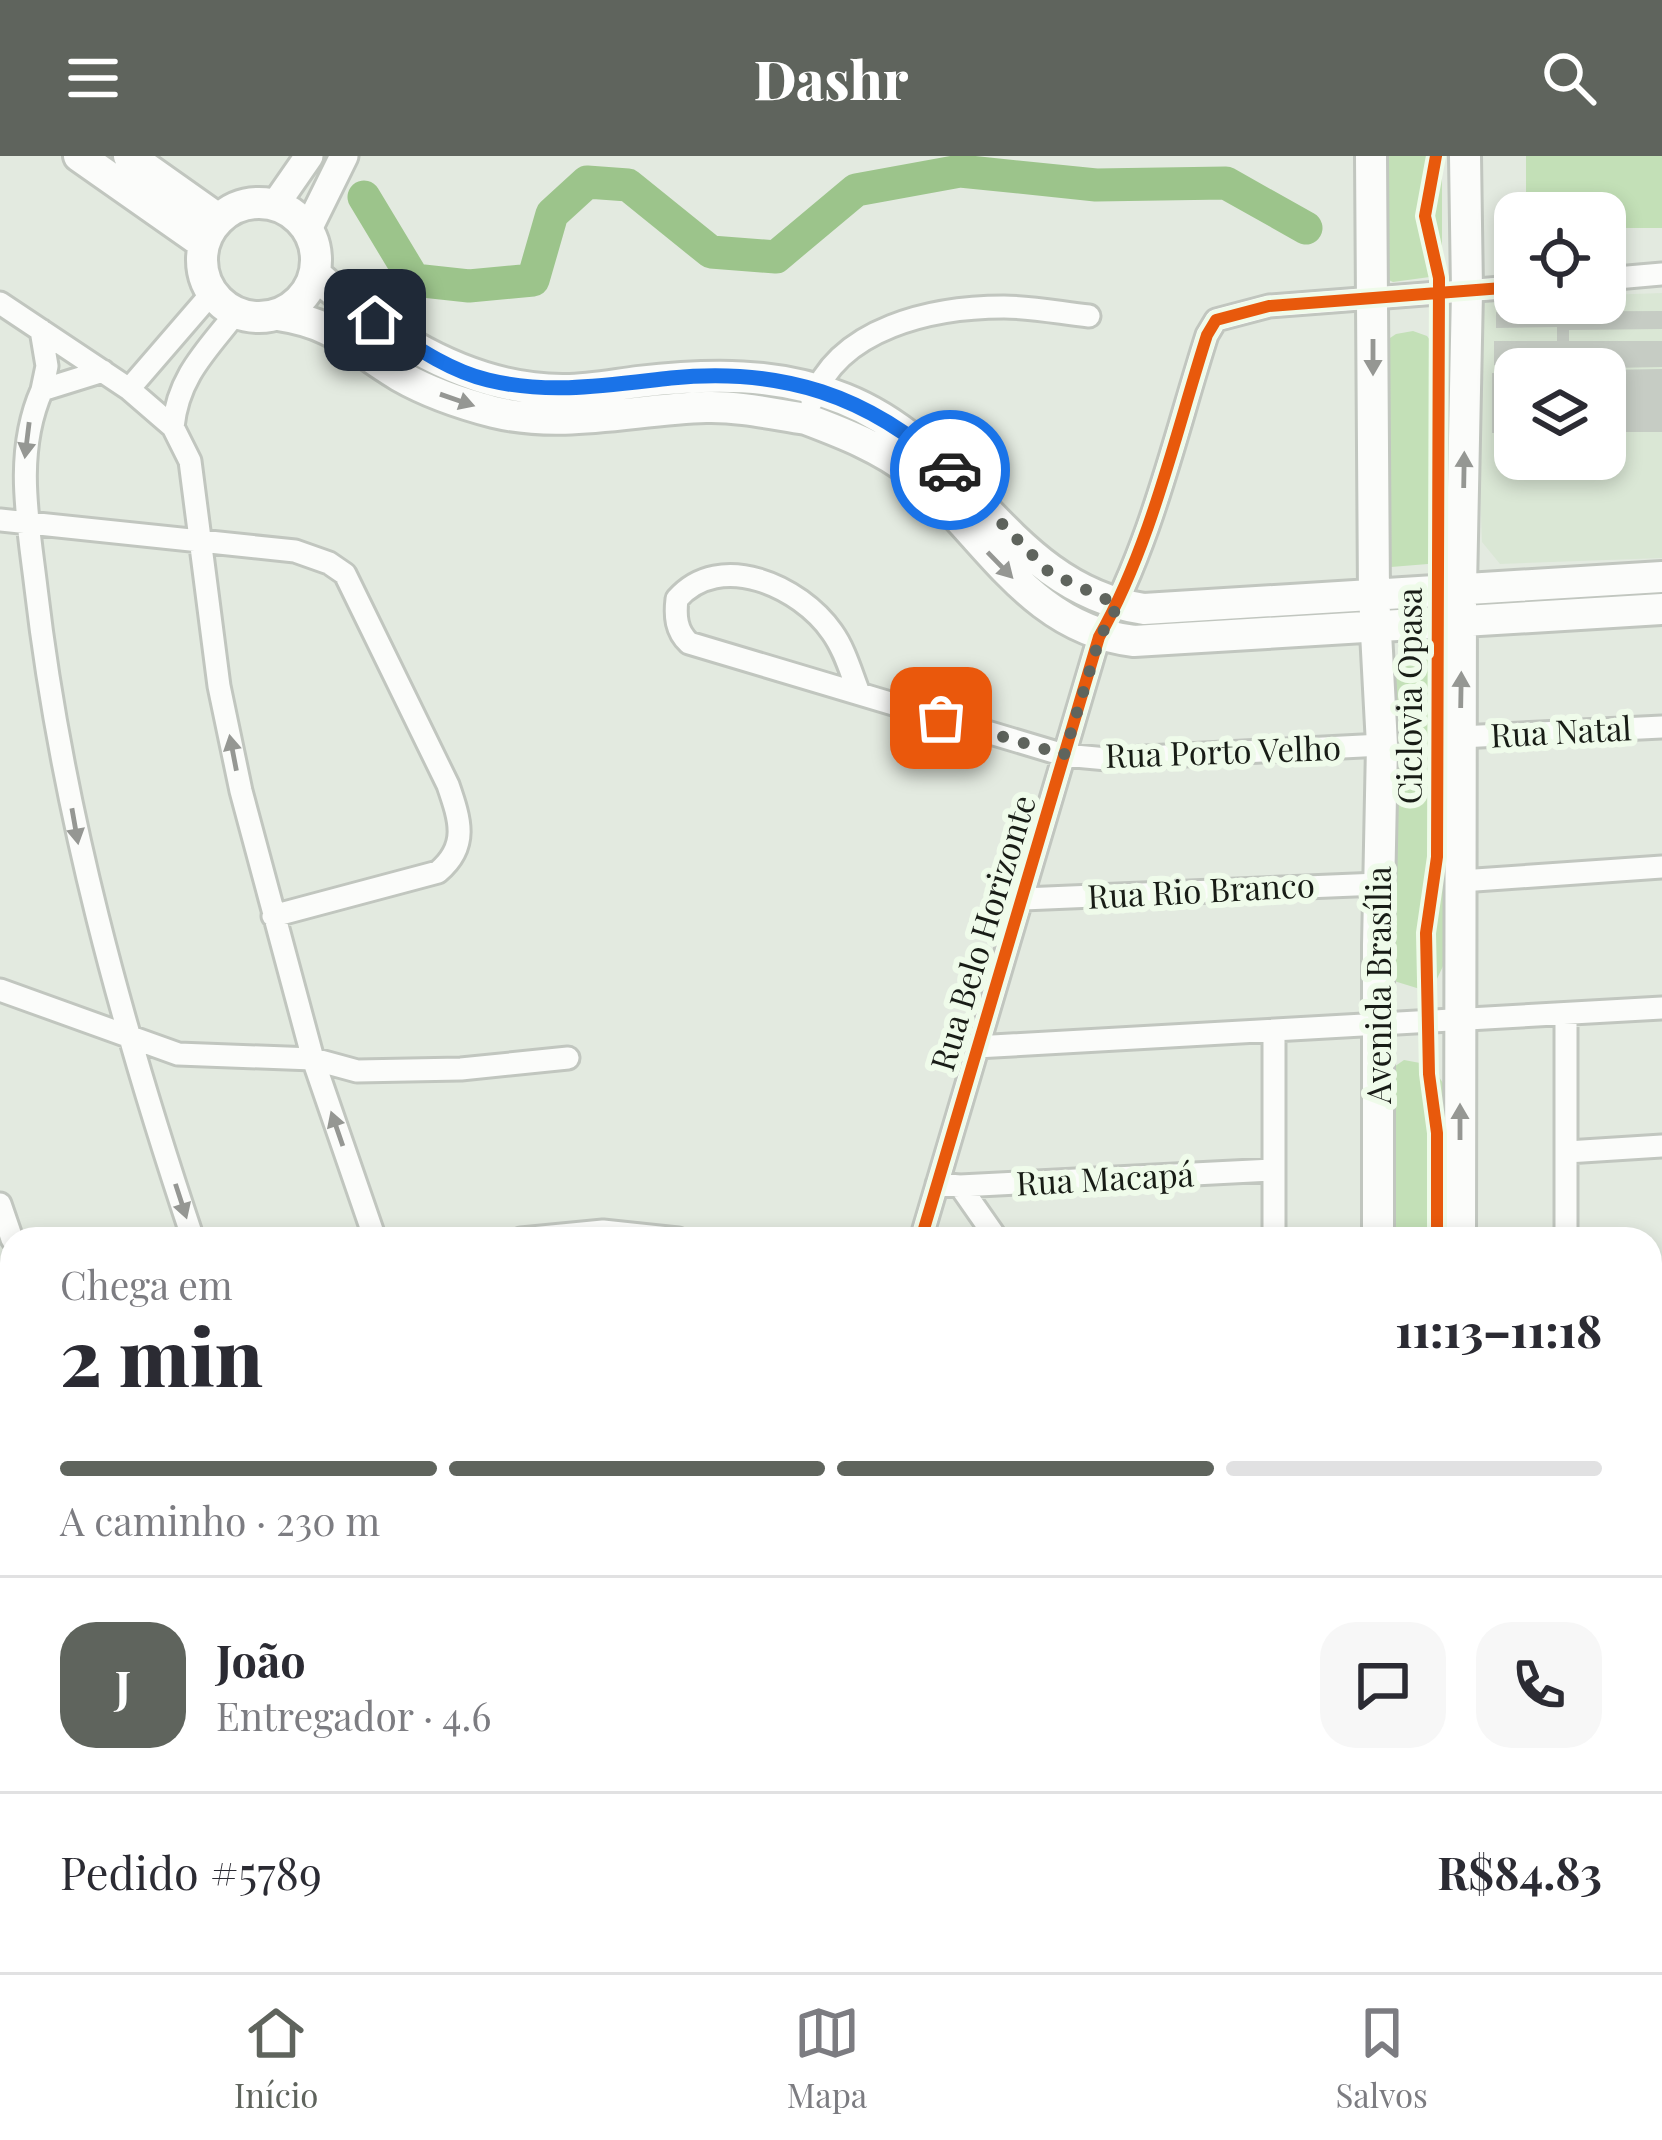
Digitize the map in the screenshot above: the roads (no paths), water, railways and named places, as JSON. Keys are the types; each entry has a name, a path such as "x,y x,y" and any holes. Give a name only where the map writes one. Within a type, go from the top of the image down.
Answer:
{"main road":[{"path":"79,156 211,231"},
{"path":"129,156 211,231"},
{"name":"Avenida Brasília","path":"1371,156 1375,610 1382,745 1378,1227"},
{"path":"1460,1227 1465,156"},
{"path":"245,204 275,205 294,214 308,229 314,243 315,274 302,299 264,318 224,303 201,261 211,231 245,204"},
{"path":"315,274 342,298 446,365 482,379 566,390 727,375 767,377 909,470 1002,570 1043,603 1100,637 1134,641 1375,610 1461,587 1662,577"},
{"path":"278,315 318,322 346,336 400,376 498,413 588,418 705,407 811,405 884,418 960,479 1049,572 1118,605 1375,610 1462,619 1662,609"}],"street":[{"path":"275,205 309,156"},
{"path":"308,229 344,156"},
{"path":"1626,277 1662,274"},
{"path":"1373,297 1494,289"},
{"name":"Rua Belo Horizonte","path":"926,1227 948,1185 976,1047 1100,637 1118,605 1207,335 1216,320 1269,306 1373,297"},
{"path":"0,303 129,389 173,427 190,461 219,686 241,791 313,1059 371,1227"},
{"path":"129,389 224,303"},
{"path":"173,427 176,398 224,303"},
{"path":"811,405 832,364 862,338 898,325 1004,307 1089,316"},
{"path":"41,330 47,366 25,445 41,629 77,840 129,1034 189,1227"},
{"path":"42,390 103,370"},
{"path":"0,520 296,551 345,574 448,785 461,822 461,841 452,860 438,872 273,916"},
{"name":"Rua Porto Velho","path":"859,693 832,631 797,598 752,578 726,575 696,581 677,599 677,624 689,643 1064,755 1107,760 1382,745"},
{"name":"Rua Natal","path":"1460,737 1662,727"},
{"path":"1461,881 1662,866"},
{"name":"Rua Rio Branco","path":"1023,899 1379,884"},
{"path":"0,990 178,1054 313,1059 357,1072 461,1069 568,1058"},
{"path":"976,1047 1662,1009"},
{"path":"1566,1014 1566,1227"},
{"path":"1274,1030 1274,1227"},
{"path":"1567,1152 1662,1146"},
{"name":"Rua Macapá","path":"948,1185 1273,1170"},
{"path":"948,1185 987,1227"}],"waterway":[{"path":"364,197 414,280 469,286 533,280 552,214 587,182 628,185 711,252 776,257 856,190 960,171 1096,185 1226,183 1306,228"}]}
